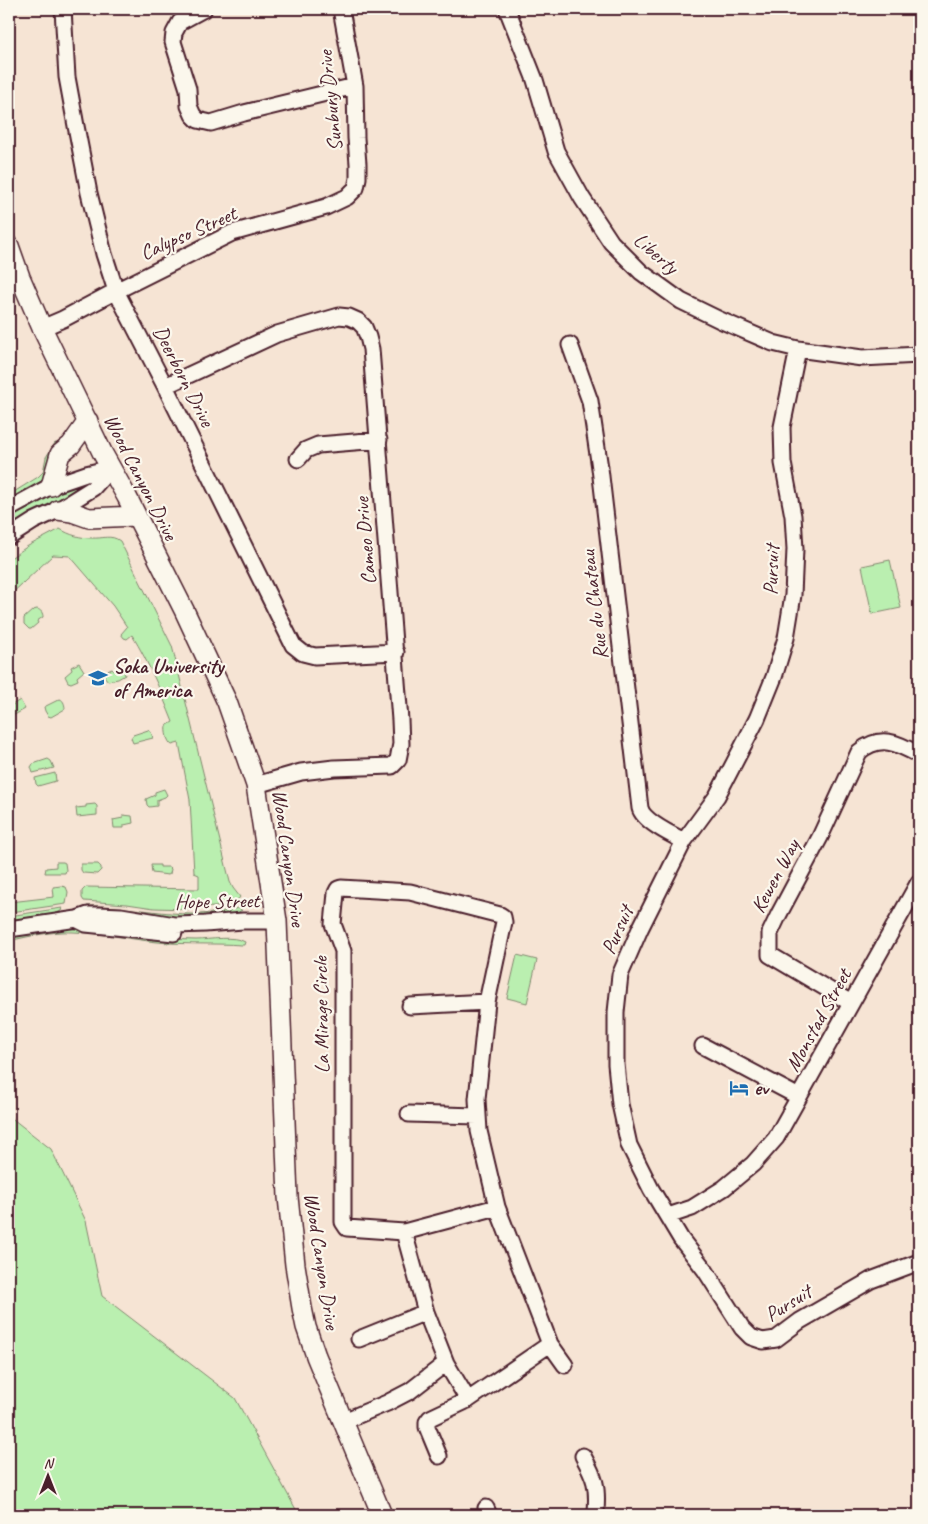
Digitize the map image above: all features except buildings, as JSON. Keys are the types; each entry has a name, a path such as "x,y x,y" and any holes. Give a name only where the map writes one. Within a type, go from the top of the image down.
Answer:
{"main road":[{"name":"Wood Canyon Drive","path":"9,246 42,328 184,610 227,702 256,785 277,921 288,1197 295,1265 306,1327 316,1356 382,1515"},
{"path":"50,486 60,454 71,444 88,421"},
{"path":"58,510 72,512 89,518 136,516"}],"street":[{"name":"Deerborn Drive","path":"63,9 67,77 76,126 89,193 104,254 116,290 293,645 304,653 315,656 396,652"},
{"path":"204,9 180,22 174,33 174,42 188,89 189,106 198,120 211,123 355,86"},
{"name":"Sunbury Drive","path":"341,9 355,86 358,164 356,188"},
{"name":"Liberty","path":"507,9 535,80 556,151 582,198 611,242 641,272 681,301 773,343 798,349 862,358 919,355"},
{"name":"Calypso Street","path":"42,328 64,319 116,290 232,233 326,206 347,197 356,188"},
{"name":"Cameo Drive","path":"165,386 277,334 338,316 349,317 358,321 364,327 371,349 396,652 401,744 398,760 392,766 334,768 301,772 256,785"},
{"name":"Rue du Chateau","path":"570,345 590,401 600,468 641,813 655,825 684,841"},
{"name":"Pursuit","path":"798,349 782,427 783,462 793,516 795,550 793,595 786,638 774,677 754,725 717,796 684,841 640,929 620,975 616,1012 616,1064 620,1104 629,1146 651,1189 681,1239 705,1270 742,1328 751,1337 763,1341 776,1339 807,1317 871,1280 919,1262"},
{"path":"298,459 306,450 318,445 379,440"},
{"path":"9,509 50,486 111,468"},
{"path":"9,537 93,488 111,468"},
{"name":"Kewen Way","path":"851,1003 770,955 770,934 778,914 820,837 859,752 867,745 876,741 900,744 919,755"},
{"name":"Monstad Street","path":"668,1216 692,1208 724,1188 753,1164 776,1138 919,882"},
{"name":"La Mirage Circle","path":"404,1232 347,1228 343,1222 343,951 333,924 336,894 338,889 341,888 410,892 503,917 504,922 487,1002 477,1099 479,1131 497,1207 550,1344 565,1365"},
{"name":"Hope Street","path":"9,929 77,919 86,924 136,930 208,933 244,930 277,921"},
{"path":"410,1006 487,1002"},
{"path":"703,1046 799,1098"},
{"path":"408,1114 477,1116"},
{"path":"468,1400 446,1363 426,1312 404,1232 497,1207"},
{"path":"360,1339 426,1312"},
{"path":"439,1456 427,1427 427,1422 430,1418 468,1400 550,1344"},
{"path":"344,1421 388,1403 410,1391 446,1363"},
{"path":"583,1456 594,1478 598,1494 594,1514"}],"green space":[{"path":"55,443 60,444 45,479 9,500 9,495 43,472 46,457"},
{"path":"85,480 86,485 76,493 15,524 10,516 32,503"},
{"path":"60,529 79,537 110,537 120,541 172,646 230,882 240,897 236,902 227,906 188,909 154,908 84,901 82,898 82,891 86,887 199,889 199,875 194,873 190,800 179,743 172,745 166,733 166,726 173,722 149,667 132,635 127,639 121,634 127,627 113,606 70,556 53,555 9,596 9,559 28,546"},
{"path":"890,560 901,608 872,614 862,566"},
{"path":"37,609 43,614 43,617 29,629 24,624 24,618"},
{"path":"79,663 84,671 77,677 78,680 71,683 68,682 65,676 72,670 71,667"},
{"path":"120,666 123,667 125,675 108,681 104,676 105,672 112,669 114,671"},
{"path":"60,699 65,709 51,717 48,716 44,707"},
{"path":"20,700 25,709 9,718 9,707"},
{"path":"148,730 153,738 133,743 131,738 133,735"},
{"path":"48,759 54,768 33,773 31,767 33,764"},
{"path":"55,773 56,781 38,786 36,784 35,778"},
{"path":"164,789 167,795 157,800 157,806 149,807 146,799 155,795 155,792"},
{"path":"95,804 97,806 97,815 77,817 76,808"},
{"path":"123,815 132,816 133,823 124,825 124,828 114,828 113,820 123,818"},
{"path":"56,862 65,863 65,873 45,873 46,868 56,867"},
{"path":"81,864 98,864 101,870 97,874 83,873"},
{"path":"151,865 169,867 171,869 170,874 152,873"},
{"path":"53,887 66,887 68,892 66,904 11,912 10,902 54,897"},
{"path":"87,906 106,906 181,914 219,912 238,908 242,910 230,915 213,918 192,918 145,915 90,908"},
{"path":"62,908 61,911 54,914 9,920 9,916"},
{"path":"58,928 179,940 228,938 245,942 244,945 168,943 65,932 41,934 9,941 9,936"},
{"path":"517,955 537,960 527,1003 507,998"},
{"path":"9,1116 51,1149 86,1221 102,1296 235,1398 299,1515 9,1515"}],"place":[{"name":"Soka University of America","path":"98,678"},
{"name":"ev","path":"739,1088"}]}
